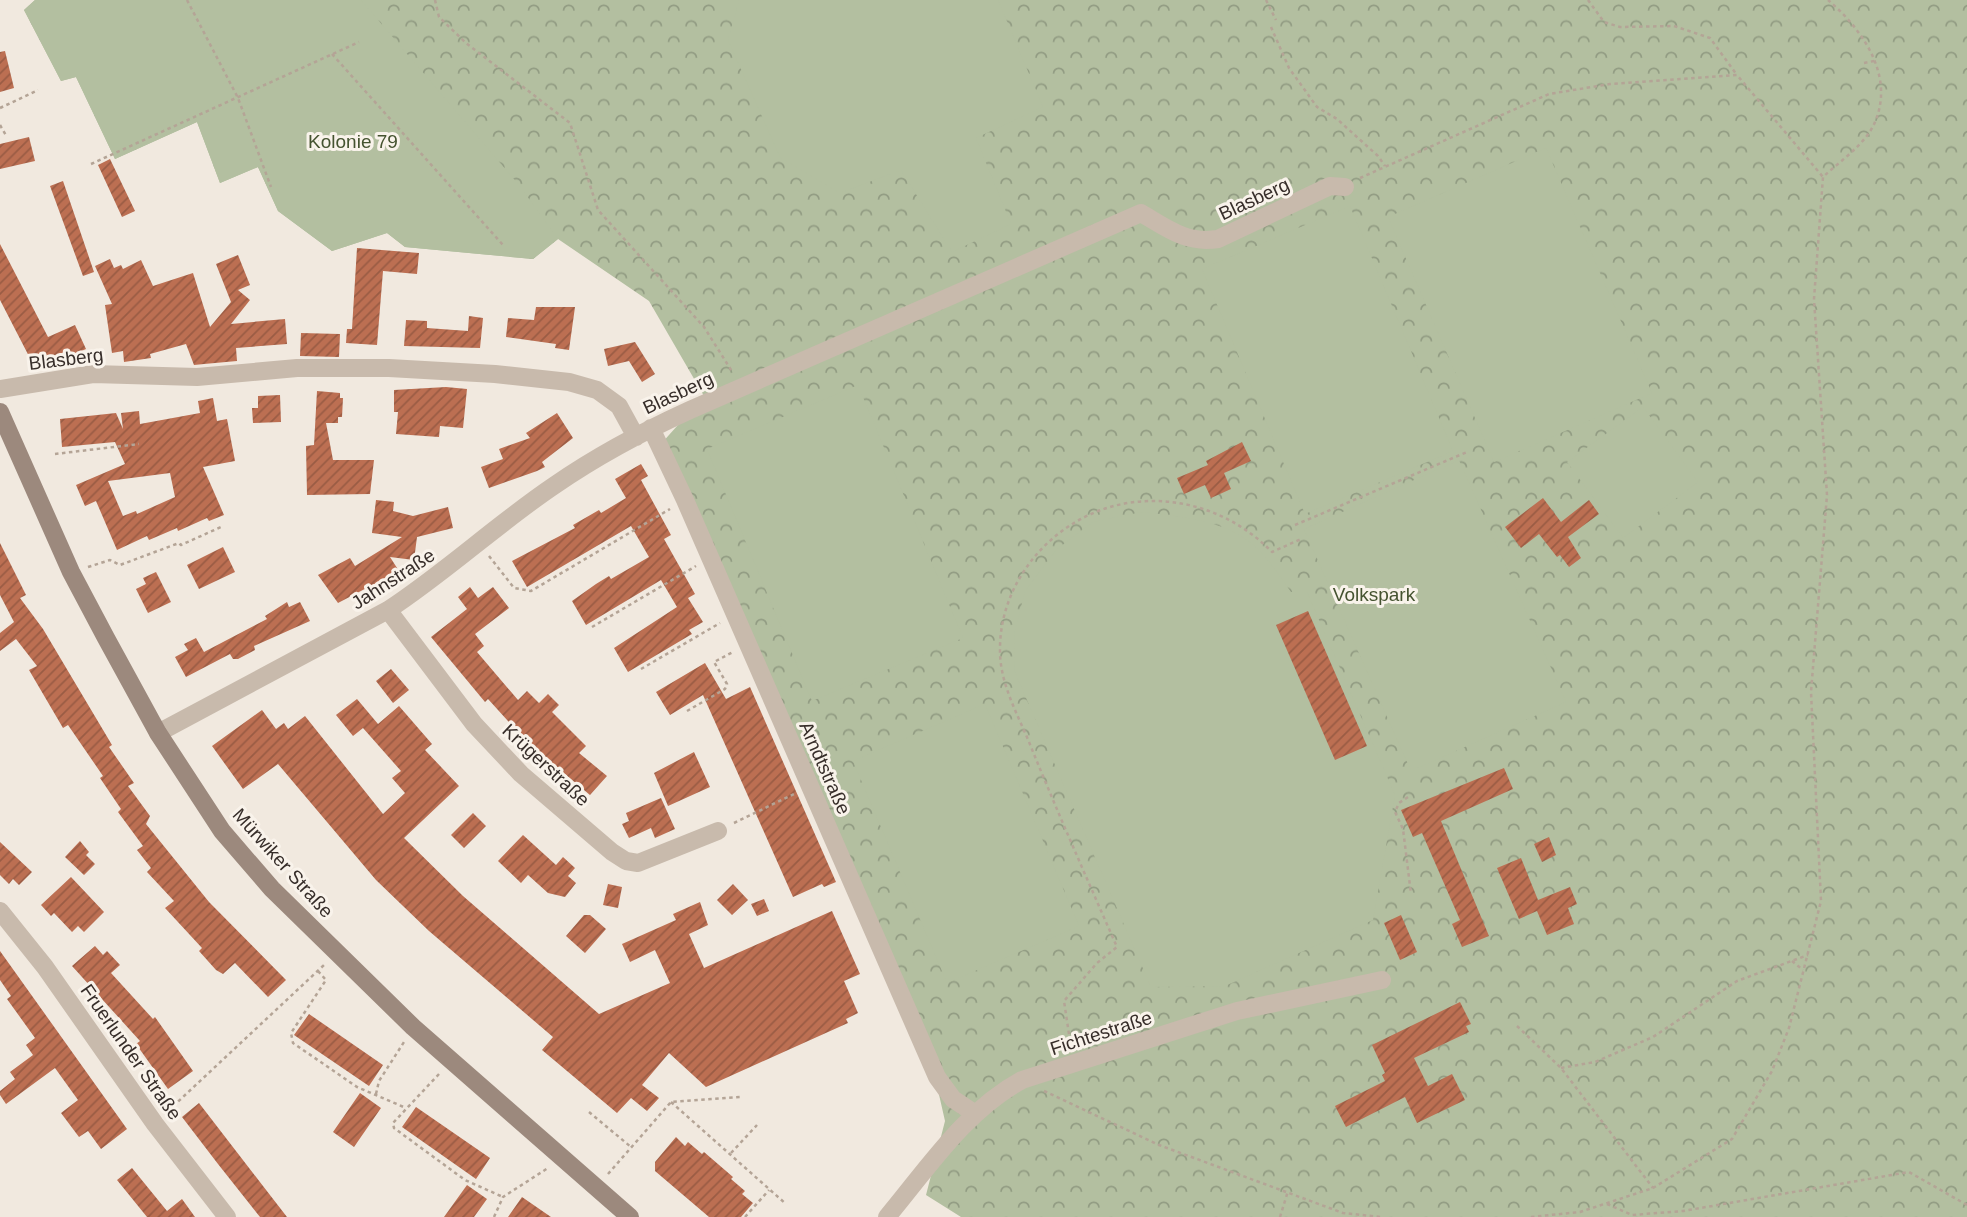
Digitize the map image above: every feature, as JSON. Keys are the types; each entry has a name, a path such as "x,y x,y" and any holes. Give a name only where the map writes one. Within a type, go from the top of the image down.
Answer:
{"main road":[{"name":"Mürwiker Straße","path":"0,412 71,572 158,733 222,831 272,889 413,1027 630,1217"}],"street":[{"name":"Blasberg","path":"0,389 93,374 197,377 297,368 389,368 495,374 569,382 597,390 619,406 643,433 744,386 1141,213 1185,239 1199,242 1219,239 1330,186 1345,187"},
{"name":"Arndtstraße","path":"643,433 685,500 937,1077 953,1099 974,1113"},
{"name":"Jahnstraße","path":"158,733 388,610 555,485 643,433"},
{"name":"Krügerstraße","path":"388,610 474,724 522,774 619,857 638,863 718,831"},
{"name":"Fruerlunder Straße","path":"0,911 45,967 155,1124 227,1217"},
{"name":"Fichtestraße","path":"887,1217 974,1113 996,1094 1022,1080 1237,1012 1382,980"}],"path":[{"path":"187,0 238,98 271,187"},
{"path":"435,0 439,17 466,43 570,123 598,210 704,327 744,386"},
{"path":"1266,0 1276,20"},
{"path":"1588,0 1604,22 1620,27 1674,26 1710,38 1737,75 1823,177"},
{"path":"1531,1217 1580,1212 1653,1188 1732,1139 1772,1071 1789,1028 1808,955 1821,901 1811,692 1827,495 1814,299 1823,177 1862,141 1875,124 1881,101 1880,73 1862,34 1828,0"},
{"path":"1271,27 1289,68 1317,107 1347,128 1378,156 1385,166"},
{"path":"91,164 359,41"},
{"path":"332,54 503,245"},
{"path":"1864,63 1874,61"},
{"path":"1345,187 1385,166 1549,94 1610,85 1737,75"},
{"path":"0,107 38,90"},
{"path":"0,125 7,137"},
{"path":"55,454 139,444"},
{"path":"1295,525 1467,452"},
{"path":"479,544 514,589 531,592 685,500"},
{"path":"1070,1041 1064,1001 1097,963 1117,947 1004,681 1000,651 1004,617 1017,582 1055,534 1085,515 1123,504 1159,502 1213,512 1254,533 1272,552 1301,539"},
{"path":"71,572 110,560 120,565 179,543 181,545 221,527"},
{"path":"592,627 710,558"},
{"path":"641,669 735,614"},
{"path":"687,711 725,689 727,684 714,662 748,644"},
{"path":"718,831 810,786"},
{"path":"1408,797 1399,803 1395,812 1403,829 1411,894"},
{"path":"155,1124 337,953"},
{"path":"1560,1068 1595,1062 1653,1037 1737,981 1808,955"},
{"path":"1793,961 1804,971"},
{"path":"318,971 326,980 290,1038 293,1043 357,1087 406,1108"},
{"path":"1517,1026 1560,1068 1653,1188"},
{"path":"376,1096 379,1081 388,1064 413,1027"},
{"path":"452,1062 393,1123 399,1133 465,1180 503,1197"},
{"path":"1022,1080 1159,1145 1343,1213 1381,1217"},
{"path":"615,1166 671,1102 740,1097"},
{"path":"671,1102 786,1204"},
{"path":"589,1112 631,1147"},
{"path":"730,1154 757,1125"},
{"path":"495,1217 503,1197 544,1172 559,1155"},
{"path":"1606,1204 1632,1215 1683,1211 1909,1172 1967,1205"},
{"path":"745,1217 769,1190"},
{"path":"1280,1217 1288,1191"}],"green space":[{"name":"Volkspark","path":"35,0 1967,0 1967,1217 961,1217 926,1195 945,1121 935,1077 660,445 704,396 649,301 558,239 533,259 405,247 387,233 332,251 278,211 258,167 220,183 197,122 115,159 76,77 61,81 24,10"},
{"name":"Kolonie 79","path":"35,0 361,0 519,185 558,239 533,259 405,247 387,233 332,251 278,211 258,167 220,183 197,122 115,159 76,77 61,81 24,10"},
{"path":"739,0 998,0 1043,107 976,138 1011,224 952,252 901,170 840,193 780,157 728,40"},
{"path":"1546,148 1652,393 1494,462 1388,217"},
{"path":"1350,206 1453,451 1305,514 1202,269"},
{"path":"858,385 963,638 812,701 707,449"},
{"path":"1643,407 1698,482 1623,538 1567,462"},
{"path":"1459,460 1566,702 1411,771 1304,529"},
{"path":"1142,512 1205,522 1235,533 1261,552 1291,592 1307,592 1395,795 1373,920 1225,986 1151,987 1014,670 1015,631 1025,591 1057,549 1093,522"},
{"path":"985,704 1079,926 947,983 853,761"}],"building":[{"path":"5,51 14,88 0,92 0,52"},
{"path":"29,137 35,161 0,169 0,144"},
{"path":"110,159 135,211 122,217 98,165"},
{"path":"63,181 94,272 83,276 50,186"},
{"path":"0,244 48,337 75,325 86,349 68,357 66,351 34,366 0,300"},
{"path":"357,248 419,253 417,274 383,271 377,345 346,343 347,329 352,329"},
{"path":"238,255 250,285 238,290 250,300 231,324 285,319 287,344 236,348 237,361 194,365 186,344 150,354 151,358 124,362 123,351 112,353 105,305 112,304 95,266 110,259 114,268 121,265 123,269 141,260 153,286 193,273 210,327 231,302 216,264"},
{"path":"536,307 575,307 569,350 555,348 556,344 506,337 508,318 534,320"},
{"path":"469,316 483,318 480,348 404,346 406,320 427,321 427,328 468,331"},
{"path":"301,333 340,334 339,357 300,356"},
{"path":"635,342 655,374 642,382 629,361 608,366 604,349"},
{"path":"446,387 467,389 463,428 440,426 439,437 396,434 398,412 394,412 394,390"},
{"path":"317,391 340,393 340,398 343,398 342,417 338,417 338,423 326,423 333,460 374,460 370,494 307,495 306,446 314,445"},
{"path":"280,395 281,422 253,423 252,408 258,408 258,396"},
{"path":"213,398 217,421 227,419 235,461 203,467 224,515 209,521 207,518 178,531 177,528 149,540 147,536 117,550 96,501 85,506 76,485 125,464 115,442 62,447 60,419 116,413 123,429 121,413 139,411 140,424 200,413 198,401","holes":["170,473 175,497 137,514 136,511 123,516 108,481"]},
{"path":"557,413 573,438 542,462 545,467 489,488 481,467 503,459 499,449 530,438 526,433"},
{"path":"1242,442 1251,461 1224,473 1231,489 1211,498 1205,485 1184,494 1177,478 1208,465 1206,461"},
{"path":"641,464 648,476 641,480 671,535 664,539 695,594 688,598 703,622 689,630 692,634 628,672 614,648 677,607 661,580 586,625 572,601 609,576 611,579 649,557 631,526 527,587 512,561 575,528 573,525 599,510 601,513 626,498 615,479"},
{"path":"1543,498 1561,522 1589,500 1599,514 1568,537 1581,558 1569,567 1560,555 1557,557 1539,534 1521,548 1505,527"},
{"path":"376,500 394,502 393,511 413,516 448,507 453,528 417,537 414,560 390,557 399,571 338,603 318,575 350,558 355,566 402,537 372,533"},
{"path":"0,543 26,595 20,598 43,629 112,745 109,747 134,783 128,786 150,816 146,824 209,902 286,980 268,997 235,963 223,974 216,970 199,951 202,948 165,908 174,901 147,872 151,868 137,850 143,846 118,812 121,809 100,778 103,776 68,725 63,728 29,670 37,666 16,639 0,651 0,633 14,622 0,595"},
{"path":"223,547 235,572 199,589 187,565"},
{"path":"156,572 171,602 148,613 136,589 146,584 143,578"},
{"path":"470,587 478,598 493,587 509,608 475,634 484,646 477,652 518,700 527,691 539,703 548,694 559,705 552,712 586,746 579,753 607,776 590,795 553,764 548,769 526,747 529,744 488,699 485,702 431,637 467,609 458,597"},
{"path":"287,602 289,607 300,602 310,621 254,646 255,650 238,659 233,659 230,654 186,677 175,657 188,650 184,644 196,638 204,652 267,619 265,616"},
{"path":"1308,611 1367,746 1335,760 1276,625"},
{"path":"705,663 726,699 750,687 836,882 824,887 822,884 793,897 703,695 670,715 656,692"},
{"path":"391,669 409,690 393,703 376,681"},
{"path":"357,699 378,724 399,706 432,744 425,750 459,786 404,838 463,896 599,1014 670,983 655,950 630,962 622,944 676,920 673,914 700,902 708,925 689,934 704,968 832,911 860,974 844,981 858,1013 846,1019 848,1023 706,1087 669,1053 642,1085 659,1098 647,1111 631,1098 617,1113 542,1050 553,1037 429,931 376,880 278,764 243,789 212,746 262,710 276,729 284,723 288,729 305,716 383,814 405,793 392,778 401,771 363,728 353,736 336,715"},
{"path":"694,752 710,787 668,806 654,773"},
{"path":"1504,768 1513,789 1441,821 1489,936 1462,947 1452,924 1460,920 1422,833 1413,837 1401,810"},
{"path":"661,798 675,829 655,838 651,828 629,838 622,824 629,821 626,813"},
{"path":"473,813 486,826 464,848 451,835"},
{"path":"523,835 556,865 563,857 575,868 568,876 576,883 565,897 548,893 528,875 521,883 498,861"},
{"path":"1549,837 1556,855 1542,862 1534,844"},
{"path":"80,841 89,852 86,855 95,864 84,875 65,857"},
{"path":"0,842 32,872 19,885 13,879 9,884 0,875"},
{"path":"1521,858 1538,900 1570,887 1577,904 1568,908 1574,924 1547,935 1537,911 1519,919 1497,868"},
{"path":"71,877 104,912 84,932 78,926 72,932 54,913 51,916 41,905"},
{"path":"608,884 622,887 618,908 603,905"},
{"path":"733,884 748,900 732,915 717,900"},
{"path":"764,899 769,911 757,916 751,904"},
{"path":"584,915 590,915 606,929 585,953 566,936"},
{"path":"1401,915 1417,952 1400,960 1384,923"},
{"path":"95,946 103,955 107,951 120,965 111,973 153,1019 155,1017 193,1071 168,1089 136,1044 140,1041 72,966"},
{"path":"0,951 127,1129 101,1149 88,1131 79,1137 61,1113 78,1100 55,1068 6,1104 0,1095 0,1091 15,1079 10,1072 33,1055 26,1045 35,1038 7,999 11,996 0,980"},
{"path":"1460,1002 1471,1024 1466,1026 1469,1032 1414,1058 1428,1086 1452,1074 1465,1100 1417,1123 1405,1097 1346,1127 1335,1106 1385,1081 1382,1075 1385,1073 1372,1045"},
{"path":"309,1014 383,1065 369,1086 294,1035"},
{"path":"360,1093 381,1108 354,1147 333,1132"},
{"path":"199,1103 287,1217 260,1217 218,1164 182,1117"},
{"path":"416,1107 490,1158 476,1179 402,1127"},
{"path":"676,1137 685,1146 688,1142 702,1154 704,1152 745,1191 742,1194 753,1203 741,1217 709,1217 655,1171 655,1162"},
{"path":"132,1168 167,1211 182,1199 195,1217 147,1217 117,1180"},
{"path":"467,1185 487,1199 474,1217 444,1217"},
{"path":"522,1197 551,1217 508,1217"}]}
